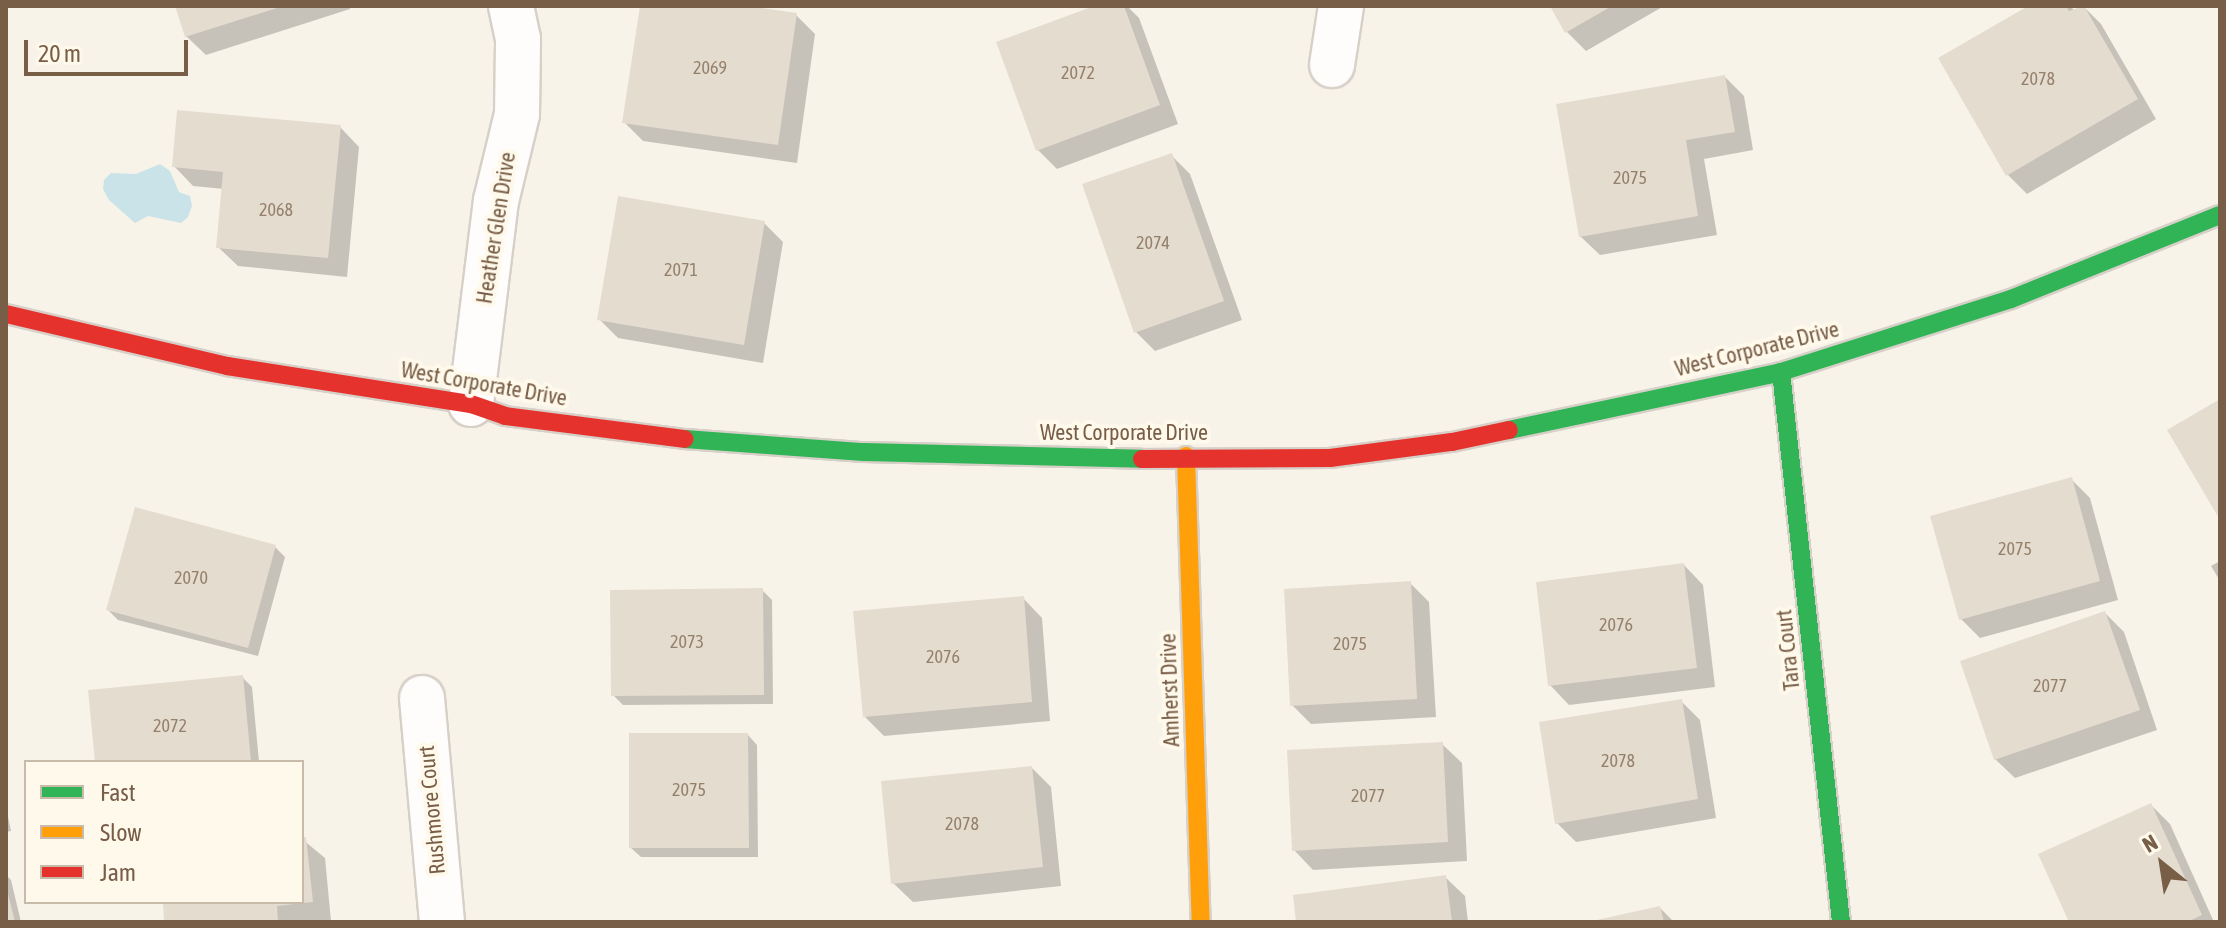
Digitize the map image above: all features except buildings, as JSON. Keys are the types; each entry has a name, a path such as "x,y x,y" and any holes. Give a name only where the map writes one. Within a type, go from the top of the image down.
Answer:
{"street":[{"name":"Heather Glen Drive","path":"471,404 496,201 517,114 518,39 511,6"},
{"path":"1332,65 1341,6"},
{"name":"West Corporate Drive","path":"6,314 227,366 471,404 505,416 684,439 864,452 1073,459 1186,456 1330,458 1452,442 1781,372 2011,299 2220,215"},
{"name":"Tara Court","path":"1781,372 1841,922"},
{"name":"Amherst Drive","path":"1186,456 1201,922"},
{"name":"Rushmore Court","path":"422,698 442,922"}],"water":[{"path":"160,164 170,171 179,192 190,196 192,206 188,217 181,223 148,216 135,223 109,200 103,189 104,180 111,173 136,174"}],"traffic: fast":[{"path":"1509,430 1781,372 2011,299 2220,215"},
{"path":"1781,372 1841,922"},
{"path":"685,439 864,452 1142,459"}],"traffic: slow":[{"path":"1186,456 1201,922"}],"traffic: jam":[{"path":"6,314 227,366 471,404 505,416 685,439"},
{"path":"1142,459 1330,458 1452,442 1509,430"}]}
